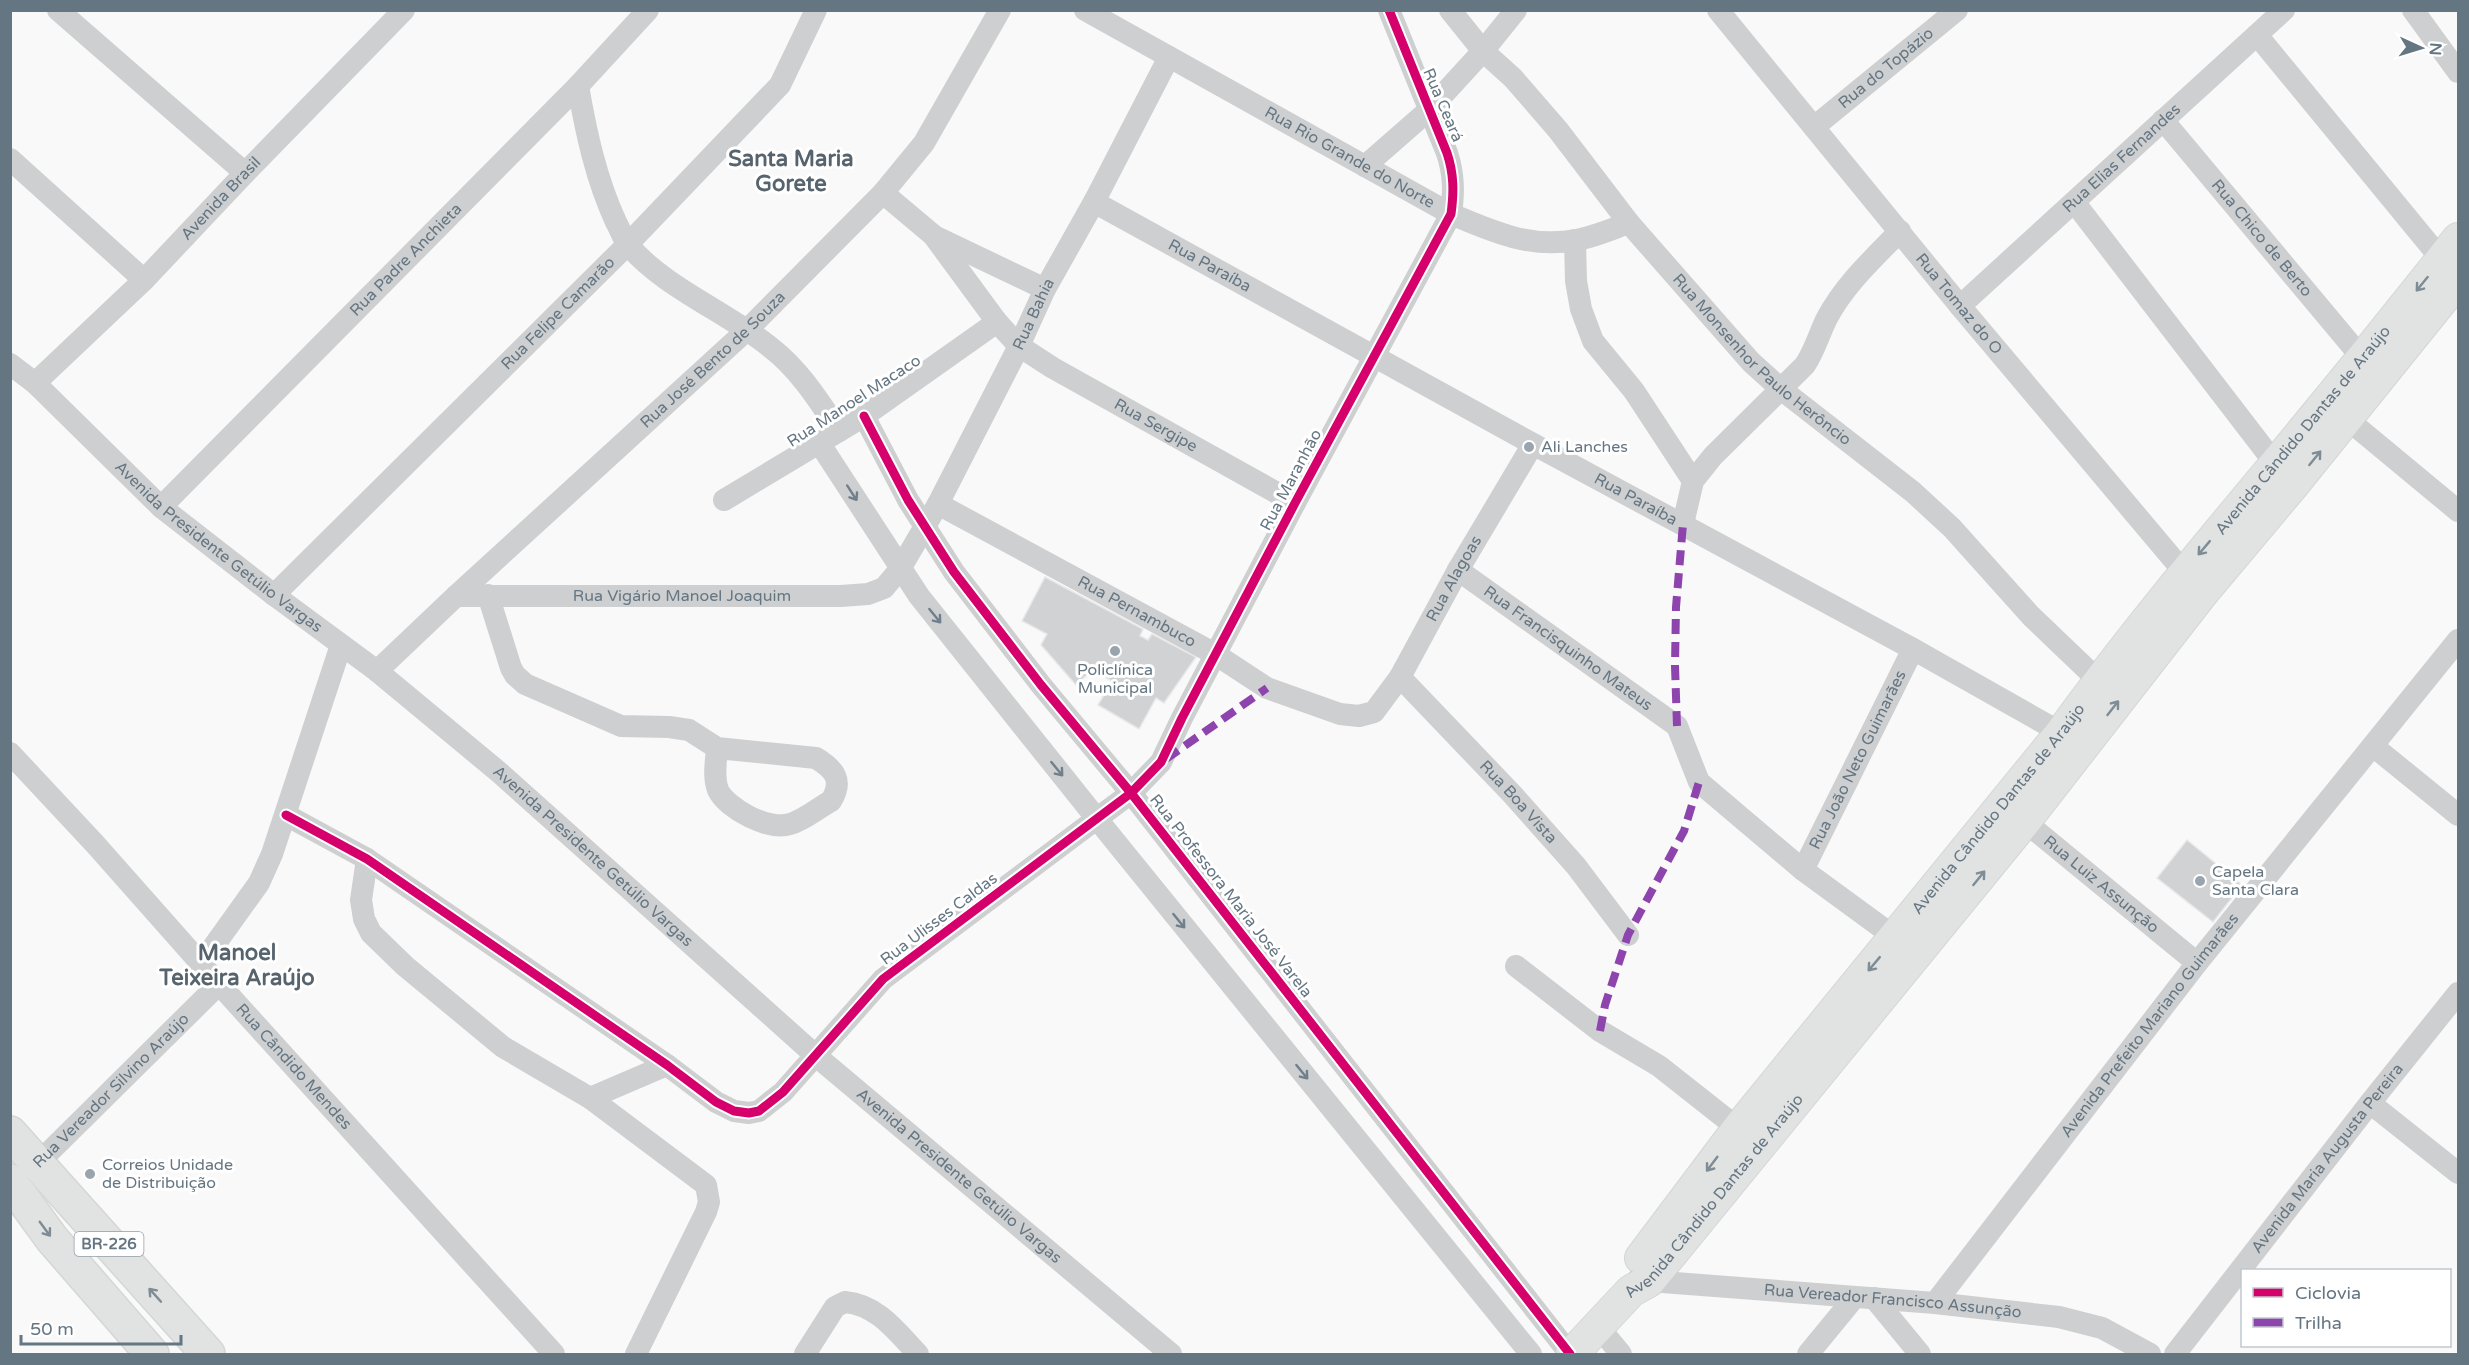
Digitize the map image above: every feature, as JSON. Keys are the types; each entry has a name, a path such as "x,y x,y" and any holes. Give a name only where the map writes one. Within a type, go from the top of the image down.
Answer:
{"highway":[{"name":"BR-226","path":"10,1132 196,1350"},
{"name":"BR-226","path":"12,1190 152,1354"}],"main road":[{"name":"Avenida Cândido Dantas de Araújo","path":"2337,410 2362,358 2453,259"},
{"name":"Avenida Cândido Dantas de Araújo","path":"1571,1354 1636,1282 1749,1137 2014,813 2193,582 2337,410 2453,259"},
{"name":"Avenida Cândido Dantas de Araújo","path":"2073,739 2099,681 2193,582"},
{"name":"Avenida Cândido Dantas de Araújo","path":"1826,1044 1896,938 1938,907"}],"street":[{"path":"58,10 245,173"},
{"name":"Avenida Brasil","path":"35,383 144,280 404,10"},
{"name":"Rua Padre Anchieta","path":"161,507 578,86 648,10"},
{"name":"Rua Felipe Camarão","path":"274,595 627,244 780,85 816,10"},
{"name":"Rua José Bento de Souza","path":"377,670 747,330 883,193 924,143 1000,10"},
{"name":"Rua Rio Grande do Norte","path":"1085,10 1451,214 1501,235 1533,242 1575,240 1629,223"},
{"name":"Rua Ceará","path":"1389,10 1452,170 1454,193 1451,214"},
{"name":"Rua Monsenhor Paulo Herôncio","path":"1450,10 1483,51 1513,78 1558,130 1629,223 1751,362 1782,390 1913,492 1952,528 2031,616 2099,681"},
{"path":"1365,166 1429,110 1483,51 1516,10"},
{"name":"Rua Tomaz do O","path":"1718,10 1960,306 2193,582"},
{"name":"Rua do Topázio","path":"1814,127 1957,10"},
{"name":"Rua Elias Fernandes","path":"1960,306 2284,10"},
{"path":"2413,10 2458,72"},
{"path":"2257,35 2453,259"},
{"name":"Rua Bahia","path":"900,569 938,504 1019,346 1045,289 1094,202 1169,57"},
{"path":"578,86 587,137 596,169 627,244 676,286 771,347 794,368 839,431"},
{"name":"Rua Chico de Berto","path":"2163,120 2362,358"},
{"path":"10,159 144,280"},
{"path":"883,193 933,235 1045,289"},
{"name":"Rua Paraíba","path":"1094,202 1533,444 1913,649 2073,739"},
{"path":"2074,203 2284,475"},
{"name":"Rua Maranhão","path":"1161,762 1215,654 1451,214"},
{"path":"1683,524 1693,481 1713,456 1782,390 1810,358 1827,318 1842,295 1900,231"},
{"name":"Rua Sergipe","path":"933,235 997,322 1019,346 1053,368 1295,503"},
{"path":"1575,240 1581,309 1593,341 1634,391 1693,481"},
{"name":"Rua Manoel Macaco","path":"724,500 864,416 997,322"},
{"name":"Avenida Presidente Getúlio Vargas","path":"10,364 35,383 161,507 274,595 377,670 500,773 815,1055 1171,1354"},
{"path":"2337,410 2458,511"},
{"name":"Rua Professora Maria José Varela","path":"864,416 924,528 954,572 1041,685 1131,793 1571,1354"},
{"path":"820,444 900,569 1097,819 1531,1354"},
{"name":"Rua Alagoas","path":"1374,712 1400,677 1458,570 1533,444"},
{"name":"Rua Pernambuco","path":"938,504 1215,654 1267,687 1340,714 1359,716 1374,712"},
{"name":"Rua Vigário Manoel Joaquim","path":"456,596 841,596 868,594 884,588 900,569"},
{"name":"Rua Francisquinho Mateus","path":"1458,570 1677,726 1699,782 1803,870"},
{"path":"488,595 511,668 525,684 621,726 669,727 689,730 717,748 816,758 830,766 836,776 834,796 831,801 790,824 773,827 760,823 729,803 719,791 716,778 717,748"},
{"name":"Avenida Prefeito Mariano Guimarães","path":"1935,1303 2197,963 2458,640"},
{"path":"201,964 259,883 285,815 341,645"},
{"name":"Rua João Neto Guimarães","path":"1803,870 1913,649"},
{"name":"Rua Boa Vista","path":"1400,677 1562,850 1628,935"},
{"path":"2373,746 2458,815"},
{"name":"Rua Cândido Mendes","path":"10,753 95,844 554,1354"},
{"name":"Rua Ulisses Caldas","path":"667,1065 716,1102 734,1111 750,1113 759,1111 783,1092 883,979 1131,793 1161,762"},
{"name":"Rua Luiz Assunção","path":"2014,813 2197,963"},
{"path":"285,815 368,859 667,1065"},
{"path":"368,859 361,900 364,919 371,933 405,966 503,1047 590,1098 706,1185 709,1202 706,1212 636,1354"},
{"path":"1803,870 1896,938"},
{"path":"1516,966 1600,1031 1659,1066 1749,1137"},
{"name":"Rua Vereador Silvino Araújo","path":"12,1190 219,984"},
{"name":"Avenida Maria Augusta Pereira","path":"2175,1354 2458,993"},
{"path":"590,1098 667,1065"},
{"path":"2370,1103 2458,1173"},
{"name":"Rua Vereador Francisco Assunção","path":"1636,1282 1935,1303 2059,1317 2102,1328 2150,1354"},
{"path":"1808,1354 1864,1298 1920,1354"},
{"path":"805,1354 835,1307 845,1302 867,1307 885,1319 918,1354"},
{"path":"1597,1325 1621,1354"}],"building":[{"name":"Policlínica Municipal","path":"1045,577 1143,629 1140,636 1148,640 1152,634 1196,657 1164,703 1156,698 1139,729 1098,705 1112,681 1092,670 1076,685 1041,645 1047,634 1022,621"},
{"name":"Capela Santa Clara","path":"2187,840 2242,885 2213,922 2157,878"}],"marked path":[{"path":"1677,726 1676,607 1683,524"},
{"path":"1166,759 1267,688"},
{"path":"1600,1031 1605,1005 1628,935 1684,831 1699,782"}],"cycle path":[{"path":"286,815 367,859 667,1065 716,1102 734,1111 749,1113 759,1111 783,1092 883,979 1131,793 1161,762 1295,503 1451,214 1453,183 1447,153 1389,10"},
{"path":"864,416 908,500 954,572 1041,685 1131,793 1570,1354"}],"place":[{"name":"Ali Lanches","path":"1529,447"},
{"name":"Policlínica Municipal","path":"1115,651"},
{"name":"Capela Santa Clara","path":"2200,881"},
{"name":"Correios Unidade de Distribuição","path":"90,1174"}],"district":[{"name":"Santa Maria Gorete","path":"791,172"},
{"name":"Manoel Teixeira Araújo","path":"237,966"}]}
